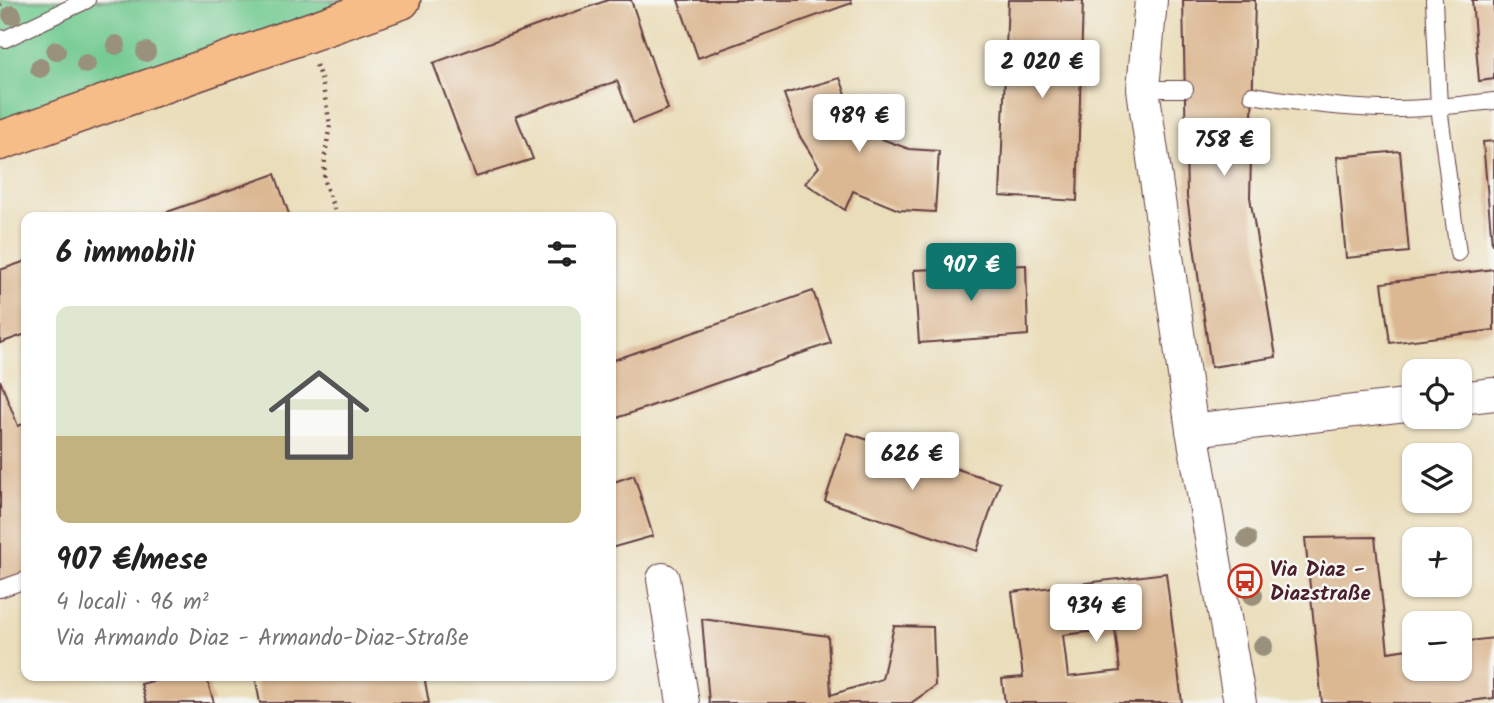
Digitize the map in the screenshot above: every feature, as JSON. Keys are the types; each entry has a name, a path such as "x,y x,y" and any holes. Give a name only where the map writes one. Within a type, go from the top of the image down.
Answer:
{"main road":[{"path":"0,141 401,0"}],"street":[{"path":"1151,0 1143,89 1192,430 1240,703"},
{"path":"1472,397 1494,394"},
{"path":"1192,430 1402,405"},
{"path":"663,579 683,703"}],"lane":[{"path":"0,38 5,39 87,0"},
{"path":"1434,0 1439,107 1458,253"},
{"path":"1143,89 1185,89"},
{"path":"1252,95 1328,106 1382,109 1494,101"},
{"path":"0,589 21,582"}],"path":[{"path":"0,5 5,0"},
{"path":"305,34 322,82 330,124 324,181 335,212"}],"green space":[{"path":"0,0 373,0 0,135"}],"building":[{"path":"608,0 631,0 668,109 633,123 617,81 516,116 533,159 476,177 433,63"},
{"path":"678,0 851,0 852,3 698,58"},
{"path":"1008,0 1083,0 1077,201 1000,196"},
{"path":"1183,0 1255,0 1250,197 1276,357 1211,367 1187,197"},
{"path":"1472,0 1494,0 1494,79 1479,81"},
{"path":"840,78 853,113 876,137 909,149 939,151 935,212 899,210 853,191 845,210 805,183 819,167 799,135 784,94"},
{"path":"1494,141 1494,244 1492,244 1483,142"},
{"path":"1400,151 1409,252 1346,258 1337,157"},
{"path":"275,174 288,212 167,212"},
{"path":"21,263 21,336 0,343 0,270"},
{"path":"1026,265 1028,335 919,343 914,270"},
{"path":"1494,269 1494,330 1390,343 1382,283"},
{"path":"813,291 831,343 616,418 616,359"},
{"path":"0,380 18,426 21,425 21,576 0,583"},
{"path":"847,433 1000,483 977,551 825,501"},
{"path":"634,475 653,536 616,547 616,481"},
{"path":"1375,537 1388,652 1402,650 1402,681 1472,681 1472,641 1494,638 1494,698 1452,703 1322,703 1305,538"},
{"path":"1166,573 1182,703 1005,703 1002,679 1023,677 1012,592","holes":["1115,629 1120,671 1068,677 1063,635"]},
{"path":"702,619 828,636 831,695 882,679 894,626 933,627 935,686 911,703 709,703"},
{"path":"152,681 207,681 214,703 146,703 141,684"},
{"path":"256,681 425,681 429,703 260,703"}],"place":[{"name":"Via Diaz - Diazstraße","path":"1245,581"}]}
